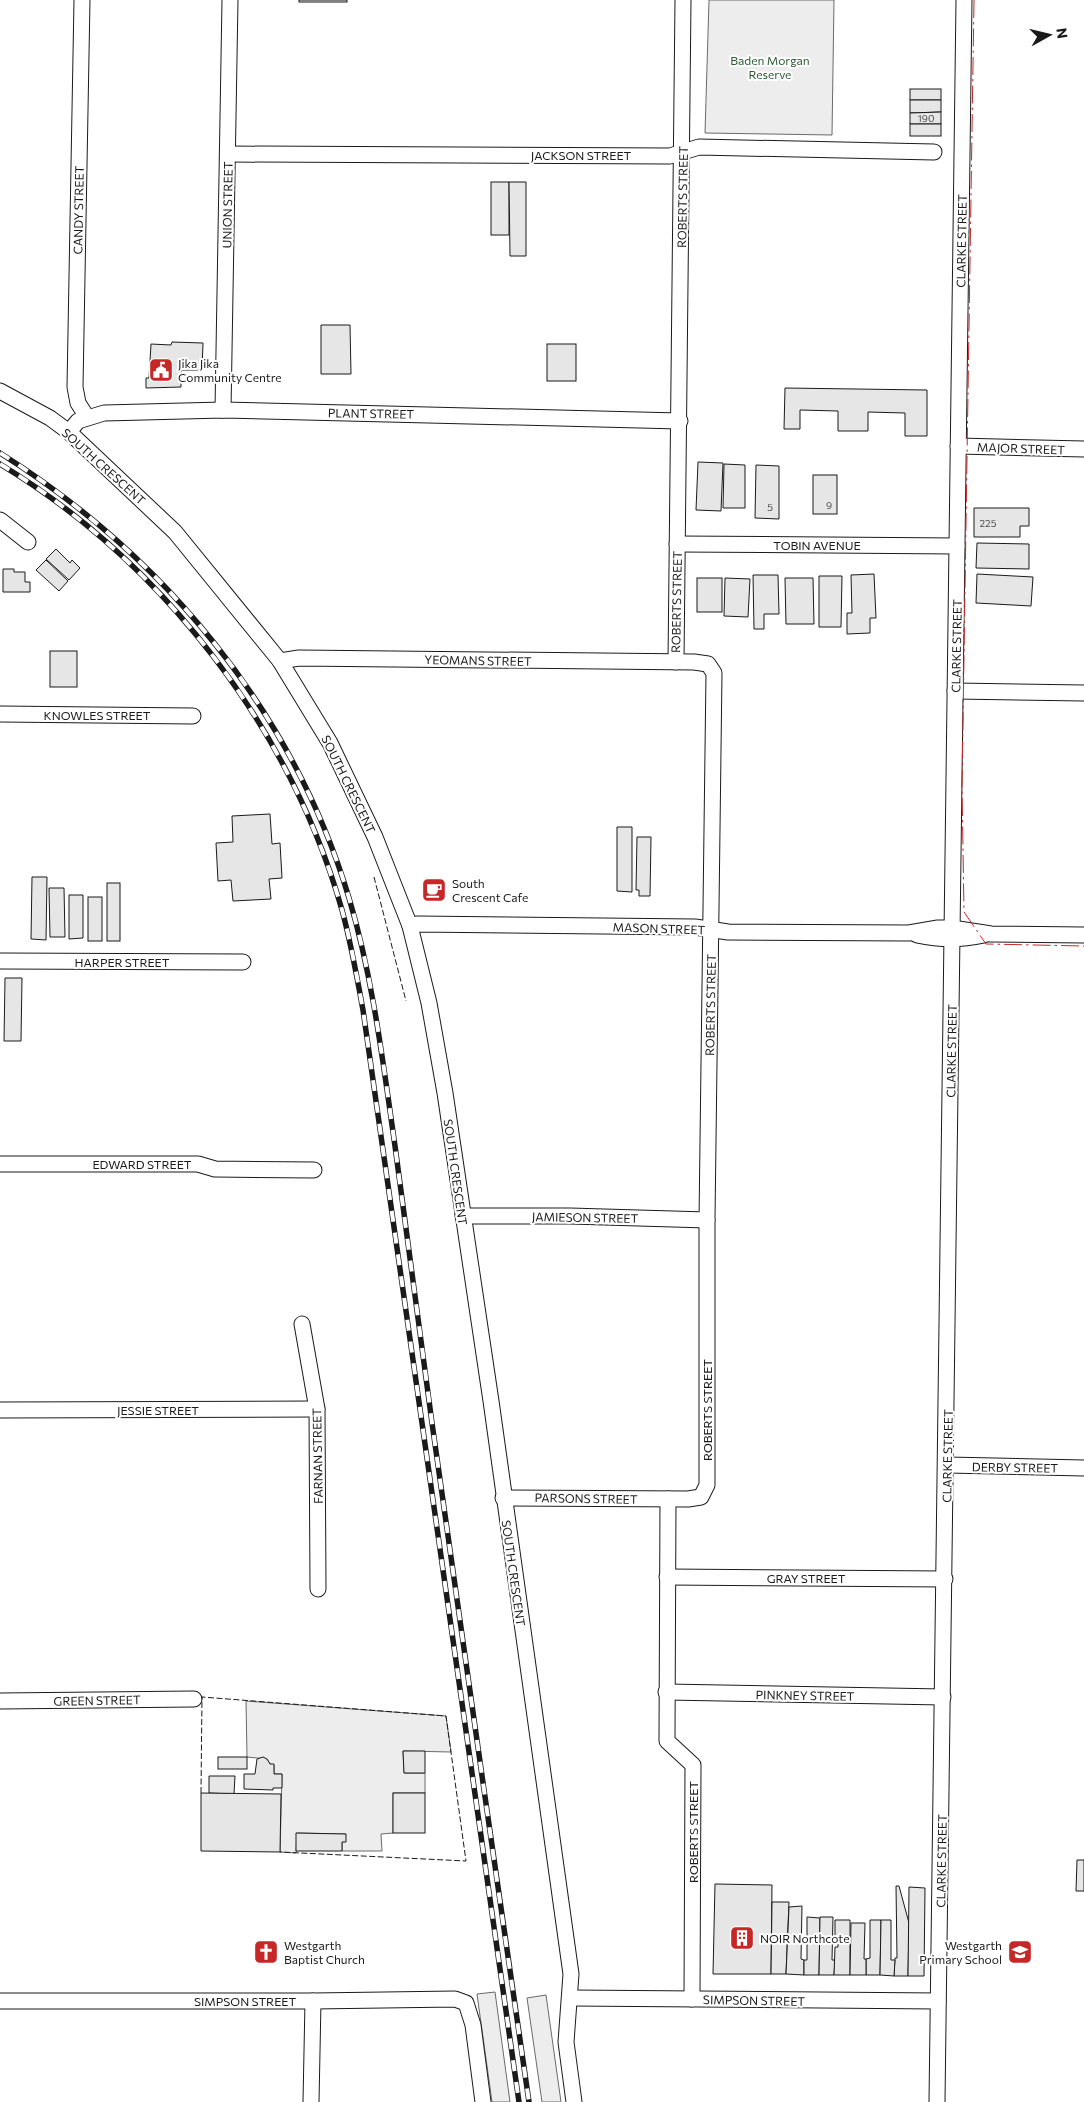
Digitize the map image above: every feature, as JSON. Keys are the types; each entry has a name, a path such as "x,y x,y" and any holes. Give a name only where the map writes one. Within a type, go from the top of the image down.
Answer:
{"street":[{"name":"CANDY STREET","path":"82,0 75,387 78,403 87,417"},
{"name":"UNION STREET","path":"223,410 230,0"},
{"name":"ROBERTS STREET","path":"683,0 683,152 676,662 708,664 714,673 707,1220 707,1485 701,1497 668,1500 667,1741 693,1765 692,1999"},
{"name":"CLARKE STREET","path":"937,2102 947,1465 964,0"},
{"name":"JACKSON STREET","path":"228,154 670,156 699,147 934,152"},
{"name":"SOUTH CRESCENT","path":"0,391 50,418 69,432 175,532 280,661 330,743 375,837 410,926 428,1003 463,1216 491,1401 503,1498 570,1965 571,1998 566,2042 574,2102"},
{"name":"PLANT STREET","path":"87,417 104,413 223,410 680,421"},
{"path":"69,432 75,424 87,417"},
{"name":"MAJOR STREET","path":"958,446 1084,450"},
{"path":"0,520 28,542"},
{"name":"TOBIN AVENUE","path":"677,544 957,546"},
{"name":"YEOMANS STREET","path":"280,661 299,658 676,662"},
{"path":"955,691 1084,693"},
{"name":"KNOWLES STREET","path":"0,714 193,716"},
{"name":"MASON STREET","path":"410,926 417,924 694,927 728,932 909,933 938,940 952,934 965,939 991,934 1084,935"},
{"name":"HARPER STREET","path":"0,961 243,962"},
{"name":"EDWARD STREET","path":"0,1164 198,1164 215,1169 314,1170"},
{"name":"JAMIESON STREET","path":"463,1216 707,1220"},
{"name":"FARNAN STREET","path":"302,1324 316,1409 318,1590"},
{"name":"JESSIE STREET","path":"0,1410 316,1409"},
{"name":"DERBY STREET","path":"947,1465 1084,1468"},
{"name":"PARSONS STREET","path":"503,1498 668,1500"},
{"name":"GRAY STREET","path":"667,1577 945,1579"},
{"name":"PINKNEY STREET","path":"666,1692 943,1697"},
{"name":"GREEN STREET","path":"0,1702 194,1699"},
{"name":"SIMPSON STREET","path":"571,1998 938,2001"},
{"name":"SIMPSON STREET","path":"0,2001 313,2002 454,1999 466,2003 473,2025 483,2102"},
{"path":"312,2102 313,2002"}],"shaded area":[{"name":"Baden Morgan Reserve","path":"709,0 834,0 832,135 705,133"},
{"path":"246,1701 446,1716 451,1752 403,1751 404,1773 425,1773 425,1793 393,1793 393,1833 381,1834 382,1851 342,1851 342,1842 346,1834 297,1833 296,1853 280,1852 282,1774 274,1774 274,1765 270,1764 267,1759 247,1757"},
{"path":"495,1992 510,2102 492,2102 477,1994"},
{"path":"546,1995 561,2102 542,2102 527,1998"}],"building":[{"path":"299,0 347,0 347,2 299,2"},
{"path":"910,89 941,89 941,100 910,100"},
{"path":"910,100 941,100 941,112 910,113"},
{"path":"941,112 941,124 910,124 910,113"},
{"path":"910,124 941,124 941,136 910,136"},
{"path":"491,182 509,182 509,235 491,235"},
{"path":"509,182 526,182 526,256 510,256"},
{"path":"321,325 350,325 351,374 321,374"},
{"path":"172,342 203,343 202,370 181,370 181,387 146,388 146,378 149,378 151,344 171,345"},
{"path":"547,344 576,344 576,381 547,381"},
{"path":"785,388 927,390 927,436 905,436 905,413 868,412 868,431 838,431 838,411 800,410 800,429 784,429"},
{"path":"698,462 723,463 721,511 696,510"},
{"path":"724,464 745,465 745,508 723,508"},
{"path":"756,465 779,466 779,519 755,518"},
{"path":"813,475 837,475 837,514 813,514"},
{"path":"974,508 1029,508 1029,526 1020,526 1020,537 974,537"},
{"path":"977,543 1029,544 1029,569 976,568"},
{"path":"56,549 70,563 72,560 80,568 69,580 46,559"},
{"path":"46,560 68,581 59,591 36,570"},
{"path":"3,569 25,572 25,582 30,582 30,592 3,592"},
{"path":"874,574 876,618 870,618 870,633 847,634 847,613 852,613 851,575"},
{"path":"977,574 1033,577 1031,606 976,603"},
{"path":"753,575 778,575 779,614 764,614 764,629 754,629"},
{"path":"819,576 842,576 841,627 819,627"},
{"path":"697,578 722,578 722,612 697,612"},
{"path":"725,578 750,579 748,617 724,616"},
{"path":"785,578 813,578 814,624 786,624"},
{"path":"50,651 77,651 77,687 50,687"},
{"path":"270,814 272,844 280,843 282,878 269,879 271,899 233,901 231,880 218,881 216,843 233,842 232,816"},
{"path":"617,827 632,827 632,892 617,891"},
{"path":"637,837 651,837 650,896 639,896 639,890 636,890"},
{"path":"32,877 47,877 46,940 31,939"},
{"path":"107,883 120,883 120,941 107,941"},
{"path":"49,888 64,888 65,937 50,937"},
{"path":"69,895 83,895 83,938 69,939"},
{"path":"88,897 102,897 102,941 88,941"},
{"path":"5,978 22,978 21,1041 4,1041"},
{"path":"403,1751 425,1751 425,1773 404,1773"},
{"path":"218,1757 247,1757 247,1769 218,1769"},
{"path":"263,1757 270,1764 274,1764 274,1774 282,1774 282,1788 273,1788 273,1790 244,1789 244,1774 255,1774 257,1759"},
{"path":"209,1776 235,1776 234,1794 209,1793"},
{"path":"201,1793 281,1794 280,1852 201,1851"},
{"path":"393,1793 425,1793 425,1833 393,1833"},
{"path":"296,1833 346,1834 346,1842 342,1842 342,1851 296,1851"},
{"path":"1077,1860 1084,1860 1084,1891 1076,1891"},
{"name":"NOIR Northcote","path":"715,1884 772,1885 771,1974 713,1974"},
{"path":"896,1886 899,1886 909,1923 908,1976 894,1976 895,1958 897,1958"},
{"path":"909,1887 925,1888 924,1976 908,1976"},
{"path":"772,1902 789,1902 786,1974 771,1974"},
{"path":"802,1906 801,1959 804,1960 804,1975 786,1974 789,1907"},
{"path":"807,1917 820,1918 819,1975 804,1975 804,1960 807,1960"},
{"path":"820,1917 833,1917 832,1960 835,1960 834,1975 819,1975"},
{"path":"835,1920 850,1920 850,1975 834,1975 835,1947 838,1947 838,1941 835,1941"},
{"path":"870,1920 881,1920 880,1975 866,1975 866,1959 870,1958"},
{"path":"881,1920 891,1920 891,1960 895,1960 894,1976 880,1975"},
{"path":"851,1923 865,1923 864,1959 866,1959 866,1975 850,1975"}],"railway":[{"path":"0,453 60,494 116,540 168,590 215,644 257,702 294,764 325,829 349,898 365,959 382,1052 432,1423 529,2102"},
{"path":"0,464 59,504 114,549 166,600 212,655 254,714 289,777 319,842 342,910 363,1010 519,2102"}],"fence":[{"path":"374,877 406,1001"},
{"path":"201,1793 202,1697 446,1716 466,1861 280,1852"}],"power":[{"path":"974,0 962,786 964,912 986,944 1084,946"}],"place":[{"name":"Jika Jika Community Centre","path":"161,370"},
{"name":"South Crescent Cafe","path":"434,890"},
{"name":"NOIR Northcote","path":"742,1938"},
{"name":"Westgarth Baptist Church","path":"266,1952"},
{"name":"Westgarth Primary School","path":"1020,1952"}]}
